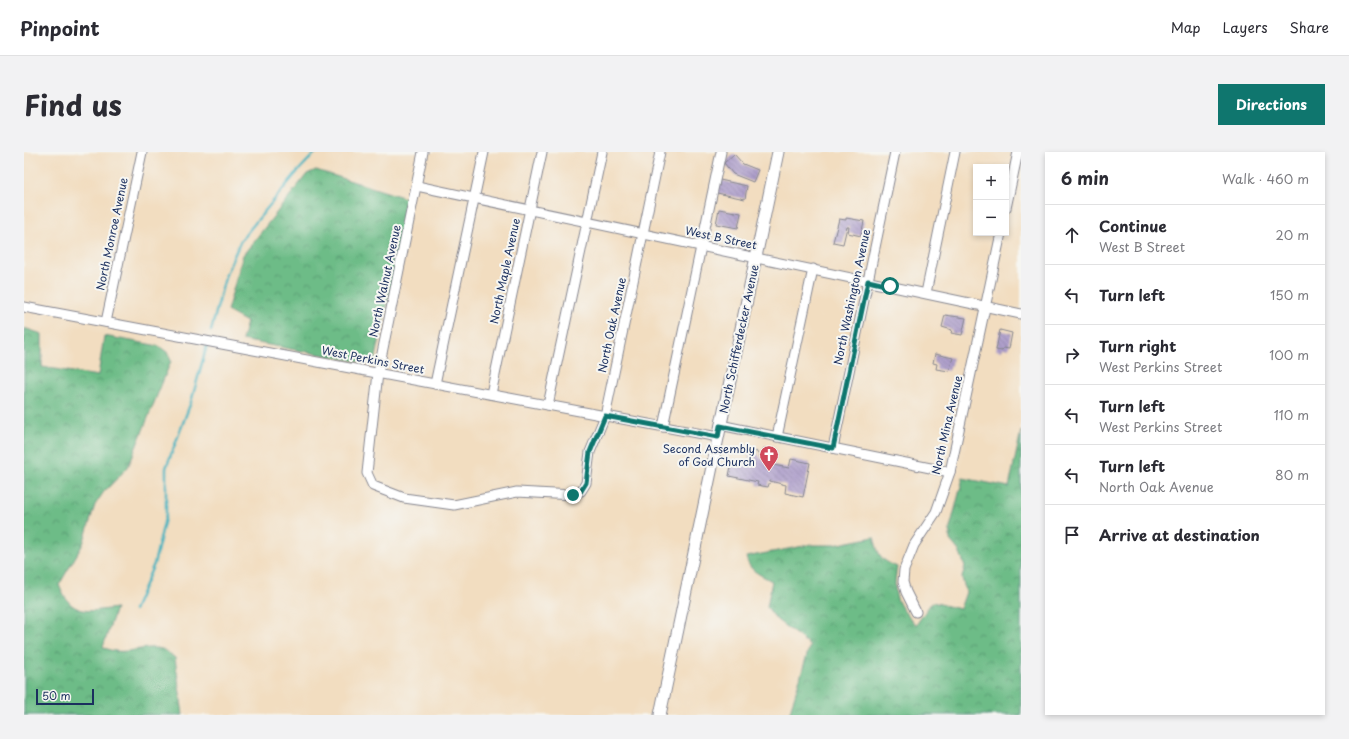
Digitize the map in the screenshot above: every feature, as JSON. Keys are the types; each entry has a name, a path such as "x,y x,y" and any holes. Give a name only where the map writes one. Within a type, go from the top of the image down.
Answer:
{"main road":[{"name":"North Schifferdecker Avenue","path":"660,715 778,152"}],"street":[{"name":"North Monroe Avenue","path":"106,322 142,152"},
{"name":"North Walnut Avenue","path":"423,152 378,373 367,473 373,486 404,498 454,505 517,492 573,495"},
{"path":"435,384 484,152"},
{"name":"North Maple Avenue","path":"491,394 542,152"},
{"path":"548,405 602,152"},
{"name":"North Oak Avenue","path":"573,495 581,491 586,483 590,452 605,416 660,152"},
{"path":"663,427 721,152"},
{"name":"North Washington Avenue","path":"833,448 895,152"},
{"path":"926,293 955,152"},
{"path":"1008,200 1018,152"},
{"name":"West B Street","path":"417,186 1021,314"},
{"name":"North Mina Avenue","path":"916,612 906,592 904,570 914,545 936,512 950,472 1000,236"},
{"path":"778,437 813,269"},
{"name":"West Perkins Street","path":"24,307 718,437"},
{"path":"720,426 950,472"}],"green space":[{"path":"316,170 409,199 375,362 372,364 242,340 247,322 227,311 243,255 307,174"},
{"path":"24,328 42,334 42,367 98,376 104,336 159,346 168,353 171,361 128,467 103,493 95,505 83,544 59,585 69,602 81,610 88,611 116,608 103,647 118,651 147,648 162,649 175,658 183,715 24,715"},
{"path":"1021,431 1021,715 789,715 810,645 777,620 767,607 772,581 752,569 747,562 746,557 809,545 834,545 874,537 877,549 883,559 897,567 895,585 897,599 904,611 916,625 932,602 960,609 966,592 962,578 965,566 959,551 950,540 950,528 963,478 1009,487"}],"building":[{"path":"734,154 743,164 758,170 753,182 733,174 724,163"},
{"path":"720,180 747,186 745,199 717,193"},
{"path":"719,209 741,213 738,228 716,224"},
{"path":"846,218 864,221 861,236 848,233 849,227 847,227 843,244 833,242 839,219 846,220"},
{"path":"945,315 966,318 962,335 951,333 952,330 942,327"},
{"path":"1000,330 1012,333 1009,349 1003,348 1002,351 996,350"},
{"path":"935,354 953,358 949,371 936,369 937,364 933,363"},
{"name":"Second Assembly of God Church","path":"764,448 777,451 773,465 789,468 791,459 810,463 803,497 785,493 786,485 770,481 768,487 757,485 758,482 729,476 732,461 755,465 748,456 756,451 762,460"}],"waterway":[{"path":"211,331 226,274 241,240 298,171 316,152"},
{"path":"134,610 154,564 166,514 166,468 191,402 207,345"}],"place":[{"name":"Second Assembly of God Church","path":"769,472"}],"route":[{"path":"573,495 581,491 586,483 590,452 605,416 718,437 720,426 833,448 868,281 890,286"}]}
